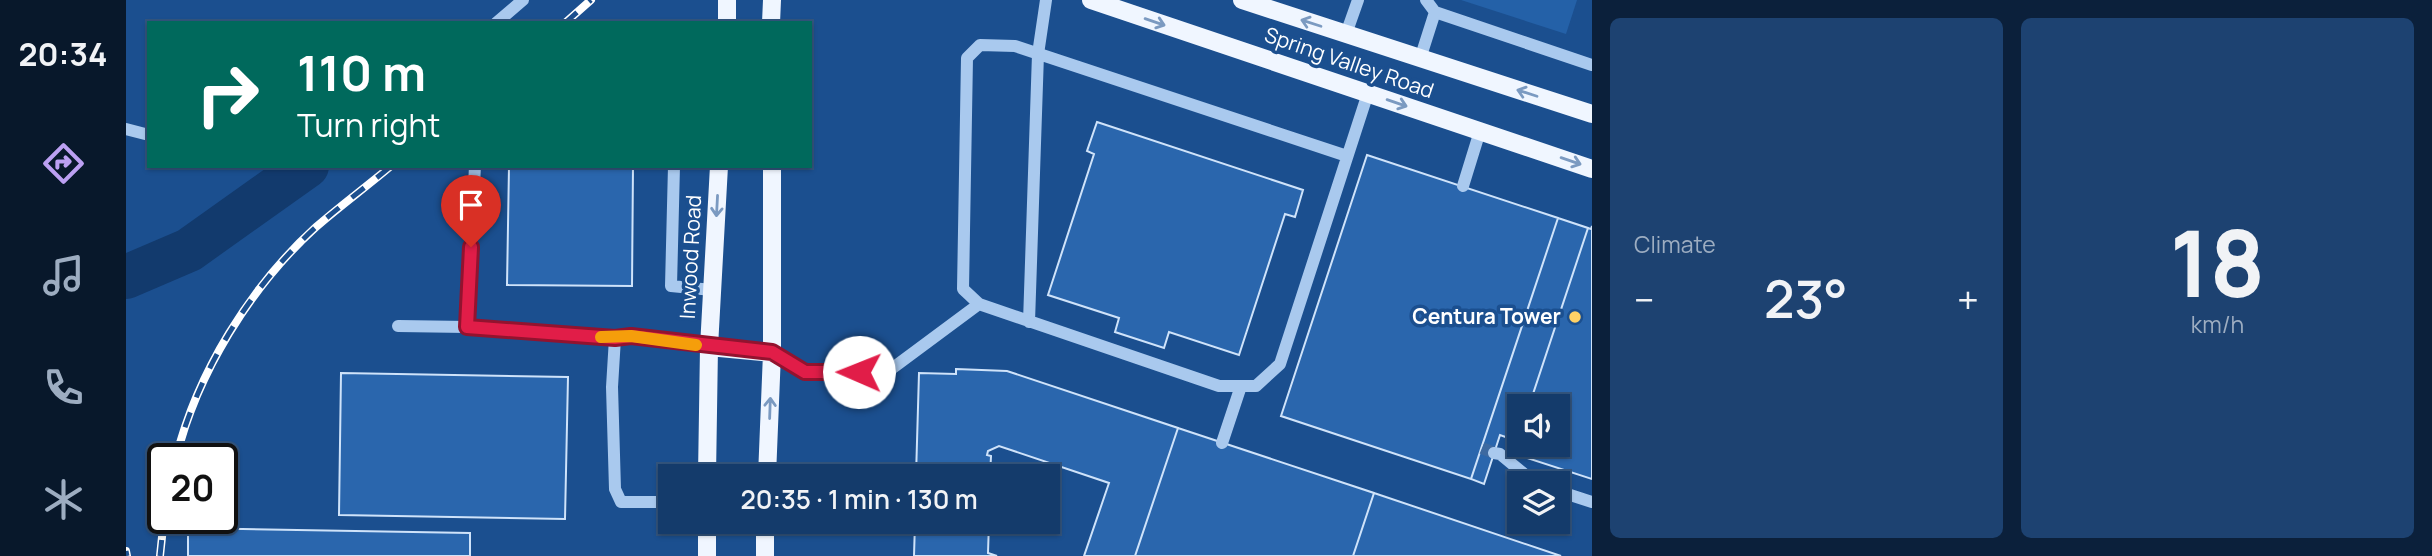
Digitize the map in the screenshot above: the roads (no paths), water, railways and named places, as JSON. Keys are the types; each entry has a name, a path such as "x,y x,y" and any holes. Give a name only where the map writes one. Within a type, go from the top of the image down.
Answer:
{"main road":[{"path":"727,0 727,21"},
{"path":"771,21 772,0"},
{"name":"Spring Valley Road","path":"1091,0 1592,169"},
{"name":"Spring Valley Road","path":"1242,0 1592,114"},
{"name":"Inwood Road","path":"707,464 709,346 719,168"},
{"path":"767,464 772,352 772,168"},
{"path":"709,346 772,352"},
{"path":"707,534 707,556"},
{"path":"765,534 765,556"}],"lane":[{"path":"498,21 523,0"},
{"path":"1029,322 1038,54 1046,0"},
{"path":"1346,34 1357,0"},
{"path":"1426,0 1435,12 1592,65"},
{"path":"1420,59 1435,12"},
{"path":"1348,156 1015,46 980,45 967,58 963,289 979,304 1219,386 1256,386 1280,365 1348,156 1368,93"},
{"path":"126,129 147,134"},
{"path":"1463,186 1480,131"},
{"path":"467,327 475,168"},
{"path":"674,168 671,286 712,289"},
{"path":"772,352 805,372 886,373 979,304"},
{"path":"398,327 467,327 615,338 631,336 709,346"},
{"path":"615,338 612,387 615,489 621,502 658,502"},
{"path":"1222,443 1241,386"},
{"path":"1494,453 1500,454 1521,471"},
{"path":"1570,495 1592,502"}],"waterway":[{"path":"126,277 189,250 304,168"}],"tunnel":[{"path":"1482,448 1494,453"}],"railway":[{"path":"567,21 591,0"},
{"path":"180,443 197,394 212,363 229,333 269,276 316,227 389,168"},
{"path":"160,556 162,534"},
{"path":"126,551 127,556"}],"place":[{"name":"Centura Tower","path":"1575,317"}]}
